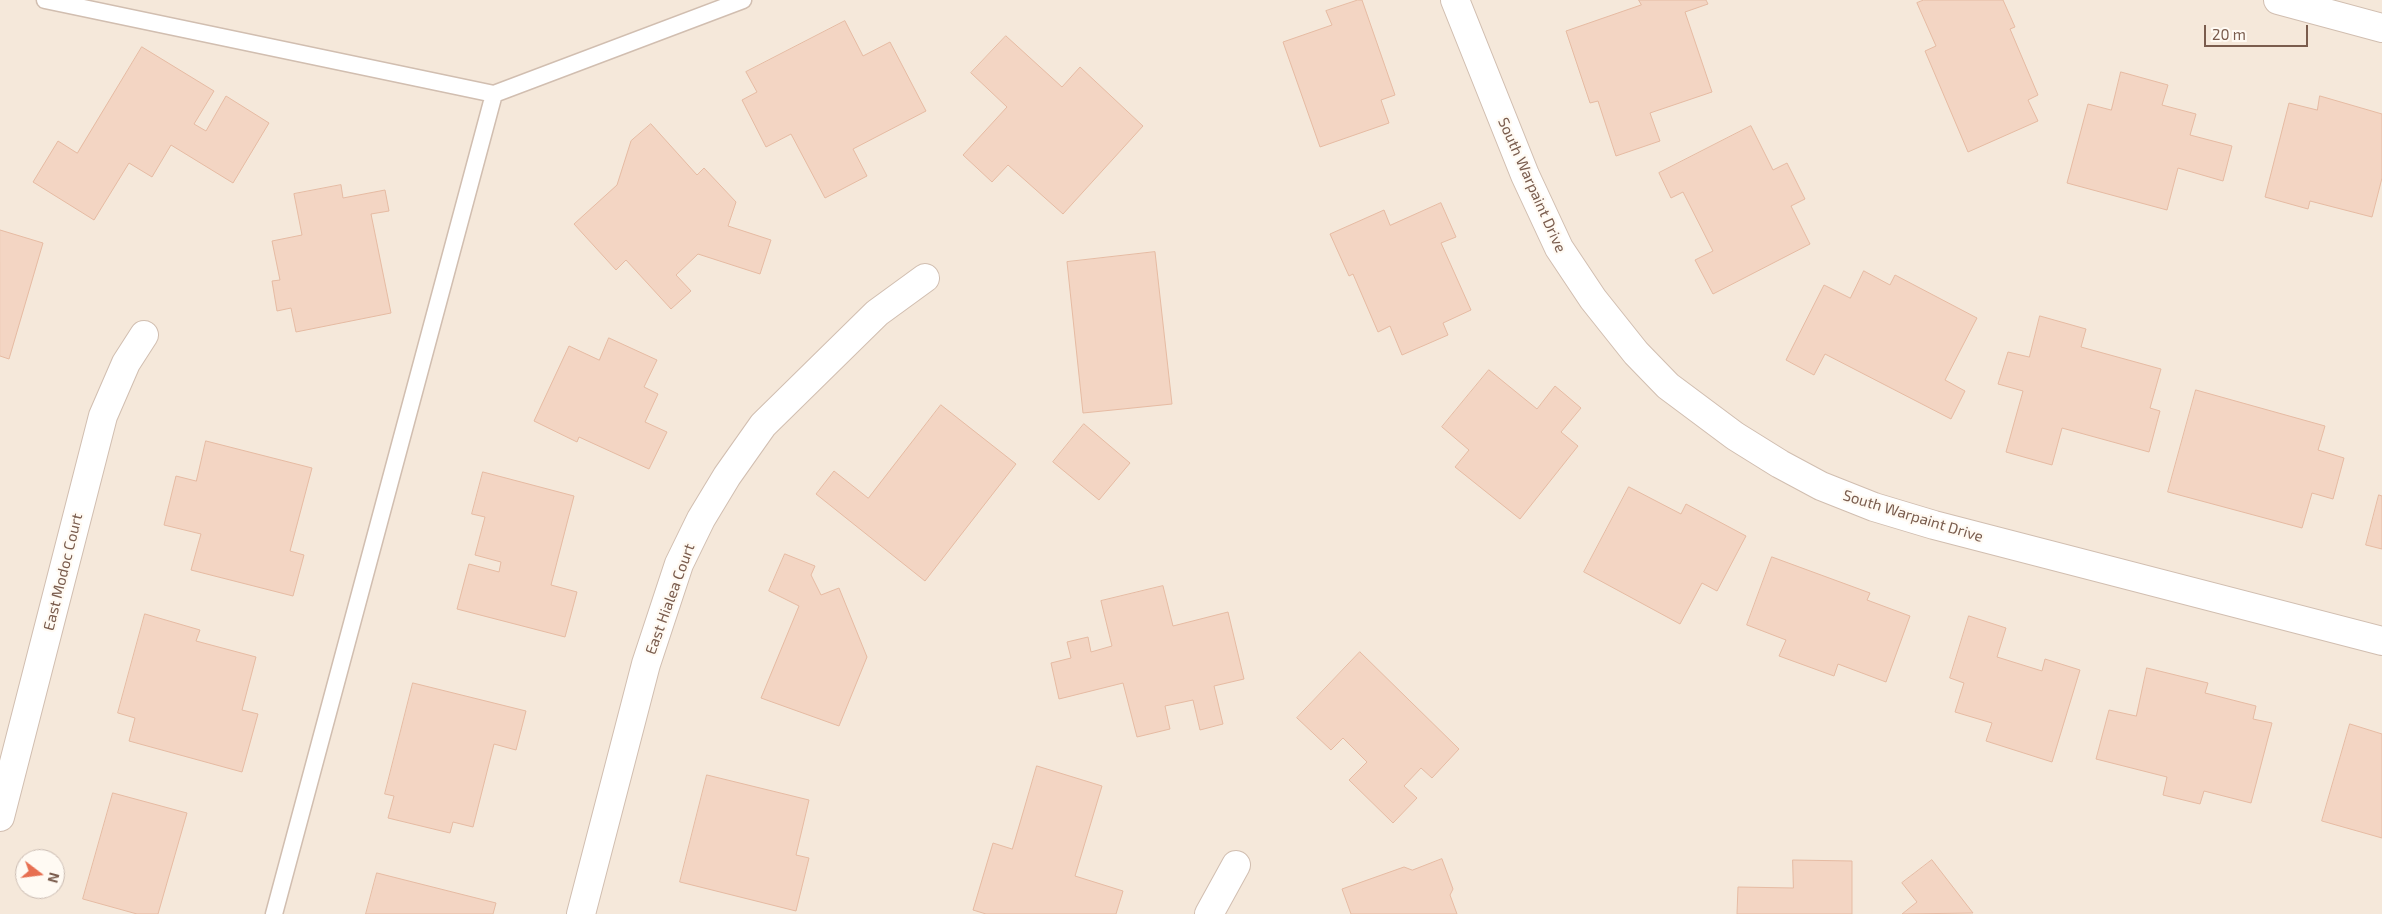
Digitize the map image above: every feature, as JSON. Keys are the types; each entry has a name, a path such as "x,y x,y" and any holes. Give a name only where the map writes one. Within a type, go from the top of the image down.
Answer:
{"street":[{"name":"South Warpaint Drive","path":"1455,0 1525,175 1559,248 1594,299 1636,353 1668,386 1735,436 1821,486 1874,507 1934,525 2382,641"},
{"path":"2278,0 2382,28"},
{"name":"East Hialea Court","path":"581,914 646,664 680,564 701,518 727,476 763,425 877,313 925,278"},
{"name":"East Modoc Court","path":"0,816 103,416 126,363 144,335"},
{"path":"1209,914 1236,864"}],"lane":[{"path":"45,0 494,94 743,0"},
{"path":"274,914 494,94"}],"shaded area":[{"path":"0,0 2382,0 2382,914 0,914"}],"building":[{"path":"1362,0 1395,95 1381,100 1389,123 1320,147 1283,42 1332,25 1326,11"},
{"path":"1639,0 1706,0 1708,4 1685,12 1712,92 1650,113 1660,141 1616,156 1598,101 1590,103 1566,31 1641,5"},
{"path":"1924,0 2003,0 2015,27 2010,29 2038,95 2028,100 2038,121 1968,152 1925,51 1936,46 1917,3"},
{"path":"845,21 863,56 890,42 926,111 853,149 867,176 825,198 791,134 766,147 742,100 757,92 746,72"},
{"path":"1006,36 1062,87 1080,67 1143,126 1063,214 1008,165 992,182 963,155 1007,107 971,73"},
{"path":"142,47 214,91 194,124 206,131 226,96 269,123 233,183 171,145 152,177 129,163 94,220 33,182 58,141 77,153"},
{"path":"2121,72 2168,85 2162,105 2196,114 2190,135 2232,146 2223,181 2178,168 2167,210 2067,183 2088,104 2111,110"},
{"path":"2320,96 2382,114 2382,178 2372,217 2310,201 2308,209 2265,197 2289,103 2317,110"},
{"path":"651,124 697,175 704,168 736,202 728,226 771,240 760,274 698,254 676,275 691,291 671,309 626,260 616,270 574,224 617,185 631,141"},
{"path":"1751,126 1773,170 1787,163 1805,199 1791,206 1810,244 1713,294 1695,260 1713,251 1683,192 1671,198 1659,173"},
{"path":"341,185 343,198 385,190 389,211 371,214 391,313 296,332 291,308 277,311 272,281 280,280 272,241 302,235 294,194"},
{"path":"1441,203 1456,237 1441,243 1471,310 1443,323 1448,335 1402,355 1390,326 1378,332 1353,274 1349,276 1330,234 1384,210 1390,225"},
{"path":"0,230 43,243 9,359 0,356"},
{"path":"1155,252 1172,404 1083,413 1067,262"},
{"path":"1864,271 1890,285 1895,275 1977,318 1945,380 1965,391 1951,419 1825,354 1814,375 1786,360 1824,285 1850,298"},
{"path":"2040,316 2086,329 2081,347 2161,369 2150,408 2160,411 2149,452 2062,428 2052,465 2006,452 2023,391 1998,384 2008,352 2029,357"},
{"path":"609,338 657,360 644,387 658,394 645,422 667,432 649,469 579,437 577,442 534,421 569,346 599,360"},
{"path":"1489,370 1537,409 1555,386 1581,408 1561,432 1578,446 1520,519 1455,467 1469,450 1442,427"},
{"path":"2196,390 2325,426 2318,450 2344,458 2333,499 2312,493 2302,528 2168,492"},
{"path":"941,405 1016,464 925,581 816,494 834,471 868,498"},
{"path":"1084,424 1130,463 1099,500 1053,462"},
{"path":"206,441 312,468 290,551 304,555 293,596 191,570 201,534 164,525 176,476 196,481"},
{"path":"483,472 574,496 551,585 577,592 565,637 457,609 469,564 499,572 501,562 475,555 485,517 472,514"},
{"path":"1629,487 1681,514 1686,504 1746,536 1717,591 1702,583 1680,624 1584,572"},
{"path":"2379,495 2382,496 2382,549 2366,545"},
{"path":"785,554 815,566 811,575 821,595 839,588 867,657 839,726 761,698 799,606 769,591"},
{"path":"1772,557 1870,593 1867,600 1910,616 1886,682 1838,664 1834,676 1779,656 1786,640 1747,625"},
{"path":"1163,586 1173,626 1228,612 1244,679 1214,686 1223,724 1200,730 1193,700 1165,706 1170,729 1137,737 1123,683 1059,699 1051,663 1071,658 1067,642 1088,637 1091,652 1112,646 1101,601"},
{"path":"145,614 200,630 196,641 256,657 242,710 258,714 242,772 129,741 135,718 118,713"},
{"path":"1969,616 2006,628 1997,657 2042,671 2045,659 2080,670 2052,762 1986,741 1992,723 1955,712 1964,683 1950,678"},
{"path":"1360,652 1459,749 1432,778 1421,768 1404,786 1417,798 1393,823 1349,780 1367,762 1343,738 1331,750 1297,718"},
{"path":"2147,668 2208,683 2205,693 2256,706 2253,719 2272,723 2251,803 2204,791 2200,804 2163,795 2167,777 2096,759 2109,710 2136,716"},
{"path":"413,683 526,711 516,750 494,744 473,827 453,822 450,833 388,818 394,796 385,794"},
{"path":"2350,724 2382,734 2382,838 2322,821"},
{"path":"1037,766 1102,786 1075,876 1123,891 1116,914 986,914 973,910 993,843 1012,849"},
{"path":"707,775 809,800 796,855 809,858 796,911 680,882"},
{"path":"113,793 187,813 158,914 137,914 83,899"},
{"path":"1442,859 1453,889 1450,895 1457,914 1351,914 1342,889 1404,867 1412,870"},
{"path":"1793,860 1852,861 1852,914 1737,914 1738,887 1793,888"},
{"path":"1932,860 1973,913 1902,914 1917,902 1902,883"},
{"path":"377,873 496,903 493,914 366,914"}]}
